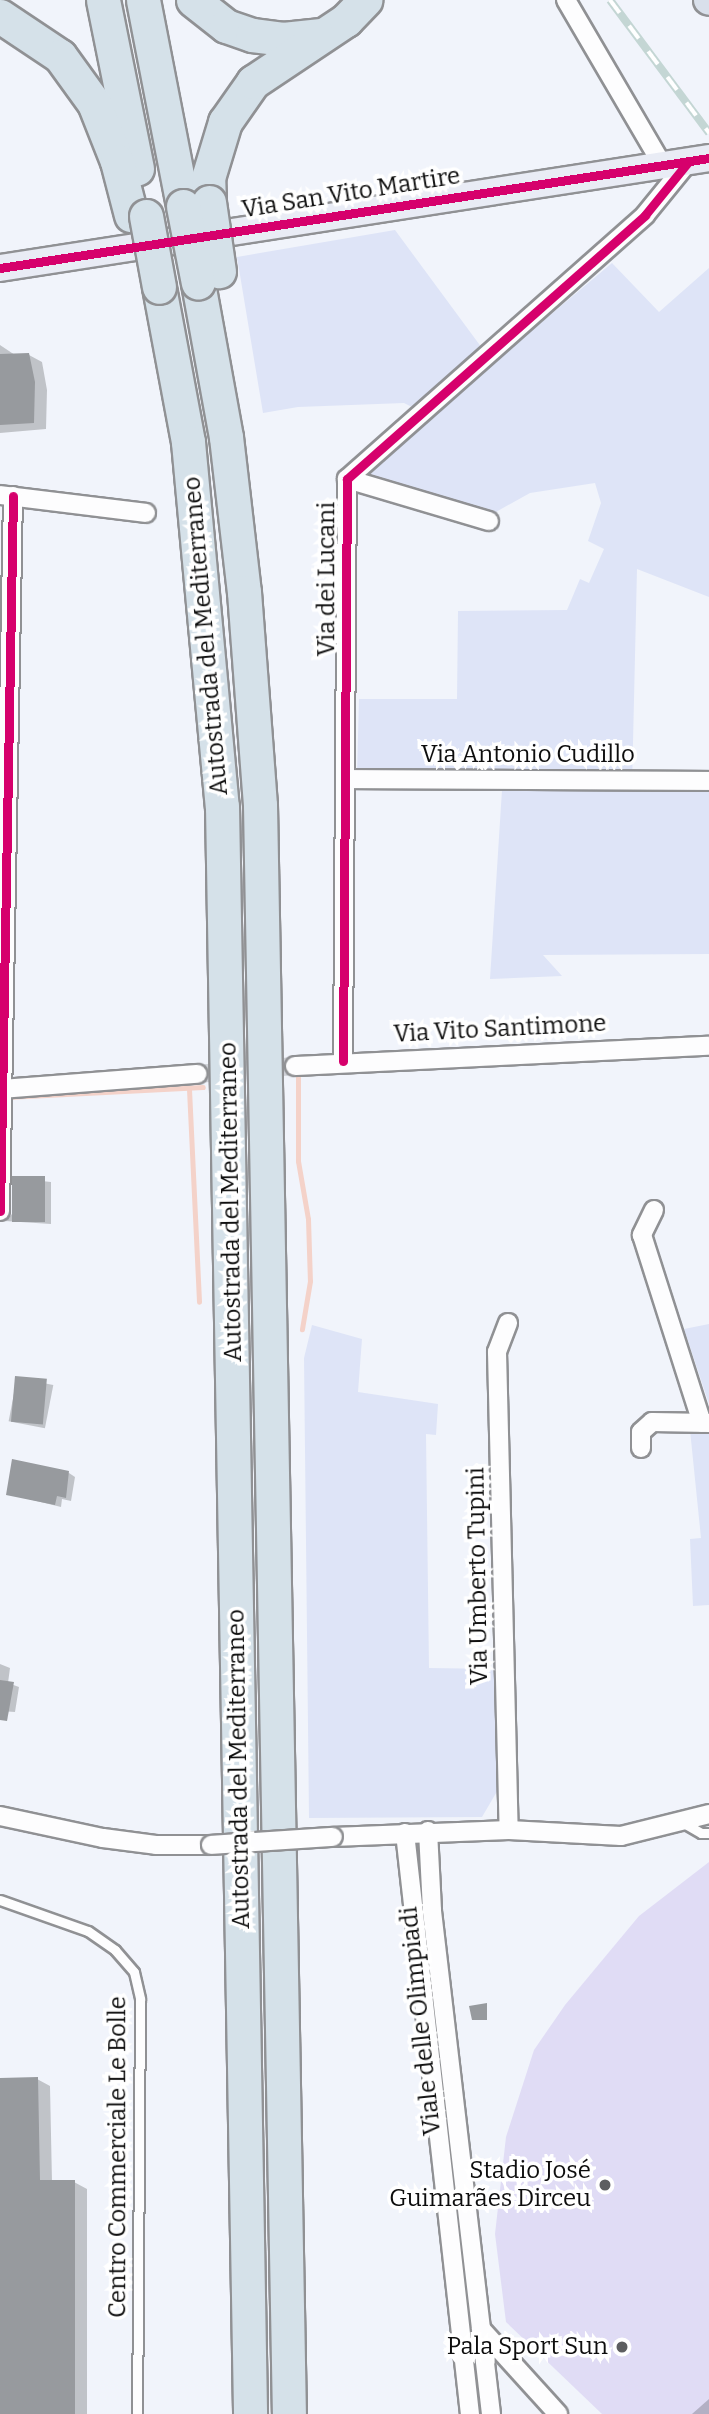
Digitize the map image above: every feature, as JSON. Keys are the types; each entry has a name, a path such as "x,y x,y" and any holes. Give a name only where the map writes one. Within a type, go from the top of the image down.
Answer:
{"highway":[{"name":"Autostrada del Mediterraneo","path":"103,0 151,283 188,442 222,806 250,2414"},
{"name":"Autostrada del Mediterraneo","path":"143,0 196,204 209,277 244,592 260,805 268,1074 289,2414"},
{"path":"193,0 226,26 252,35 283,39 322,35"},
{"path":"196,204 208,178 225,122 253,82 346,20 365,0"},
{"path":"0,16 60,56 93,103 139,215"}],"street":[{"path":"566,0 686,161"},
{"name":"Via San Vito Martire","path":"0,268 686,161"},
{"name":"Via dei Lucani","path":"343,1061 347,479 645,215 686,161"},
{"name":"Via dei Lucani","path":"347,479 489,521"},
{"path":"0,1211 7,495 146,513"},
{"name":"Via Antonio Cudillo","path":"347,779 709,781"},
{"name":"Via Vito Santimone","path":"295,1066 343,1061 709,1046"},
{"path":"2,1089 197,1074"},
{"path":"641,1448 641,1432 652,1422 706,1423 642,1235 654,1210"},
{"name":"Via Umberto Tupini","path":"508,1323 497,1352 509,1830"},
{"path":"0,1816 116,1840 211,1845 428,1831 509,1830 621,1836 709,1814"},
{"name":"Viale delle Olimpiadi","path":"428,1831 432,1911 491,2414"},
{"name":"Viale delle Olimpiadi","path":"405,1833 409,1940 470,2414"},
{"path":"481,2329 558,2414"}],"lane":[{"path":"681,1822 701,1833 709,1833"},
{"name":"Centro Commerciale Le Bolle","path":"0,1900 88,1931 115,1950 134,1972 140,1999 137,2414"}],"shaded area":[{"path":"395,230 493,363 612,263 659,312 709,268 709,597 637,569 632,787 709,791 709,954 543,955 562,976 490,979 503,774 357,774 359,699 457,699 458,611 567,610 580,579 589,583 604,549 588,541 601,503 595,483 530,493 494,513 366,477 432,417 404,403 298,407 263,413 237,257"},
{"path":"709,1324 709,1404 684,1329"},
{"path":"312,1325 362,1339 358,1392 438,1404 436,1435 426,1434 429,1668 497,1669 499,1788 482,1817 309,1818 304,1358"},
{"path":"690,1430 709,1430 709,1605 693,1606 690,1539 701,1538"},
{"name":"Stadio José Guimarães Dirceu","path":"709,1862 709,2414 602,2414 506,2322 495,2234 506,2137 534,2050 565,2005 639,1916"}],"building":[{"path":"29,353 35,382 34,423 0,425 0,354"},
{"path":"12,1176 45,1176 45,1222 12,1222"},
{"path":"15,1376 47,1379 43,1425 11,1422"},
{"path":"12,1459 69,1471 66,1498 57,1496 55,1505 6,1495"},
{"path":"0,1680 14,1682 7,1721 0,1720"},
{"path":"487,2003 487,2020 472,2020 469,2006"},
{"path":"38,2077 40,2180 75,2180 75,2414 0,2414 0,2078"}],"waterway":[{"path":"298,1075 298,1161 308,1219 310,1281 302,1329"},
{"path":"7,1097 203,1087"},
{"path":"189,1089 199,1302"}],"tunnel":[{"path":"197,1074 295,1066"}],"railway":[{"path":"610,0 709,133"}],"cycle path":[{"path":"0,268 709,158"},
{"path":"343,1061 347,479 645,215 688,162"},
{"path":"0,1211 13,496"}],"place":[{"name":"Stadio José Guimarães Dirceu","path":"605,2185"},
{"name":"Pala Sport Sun","path":"622,2347"}]}
